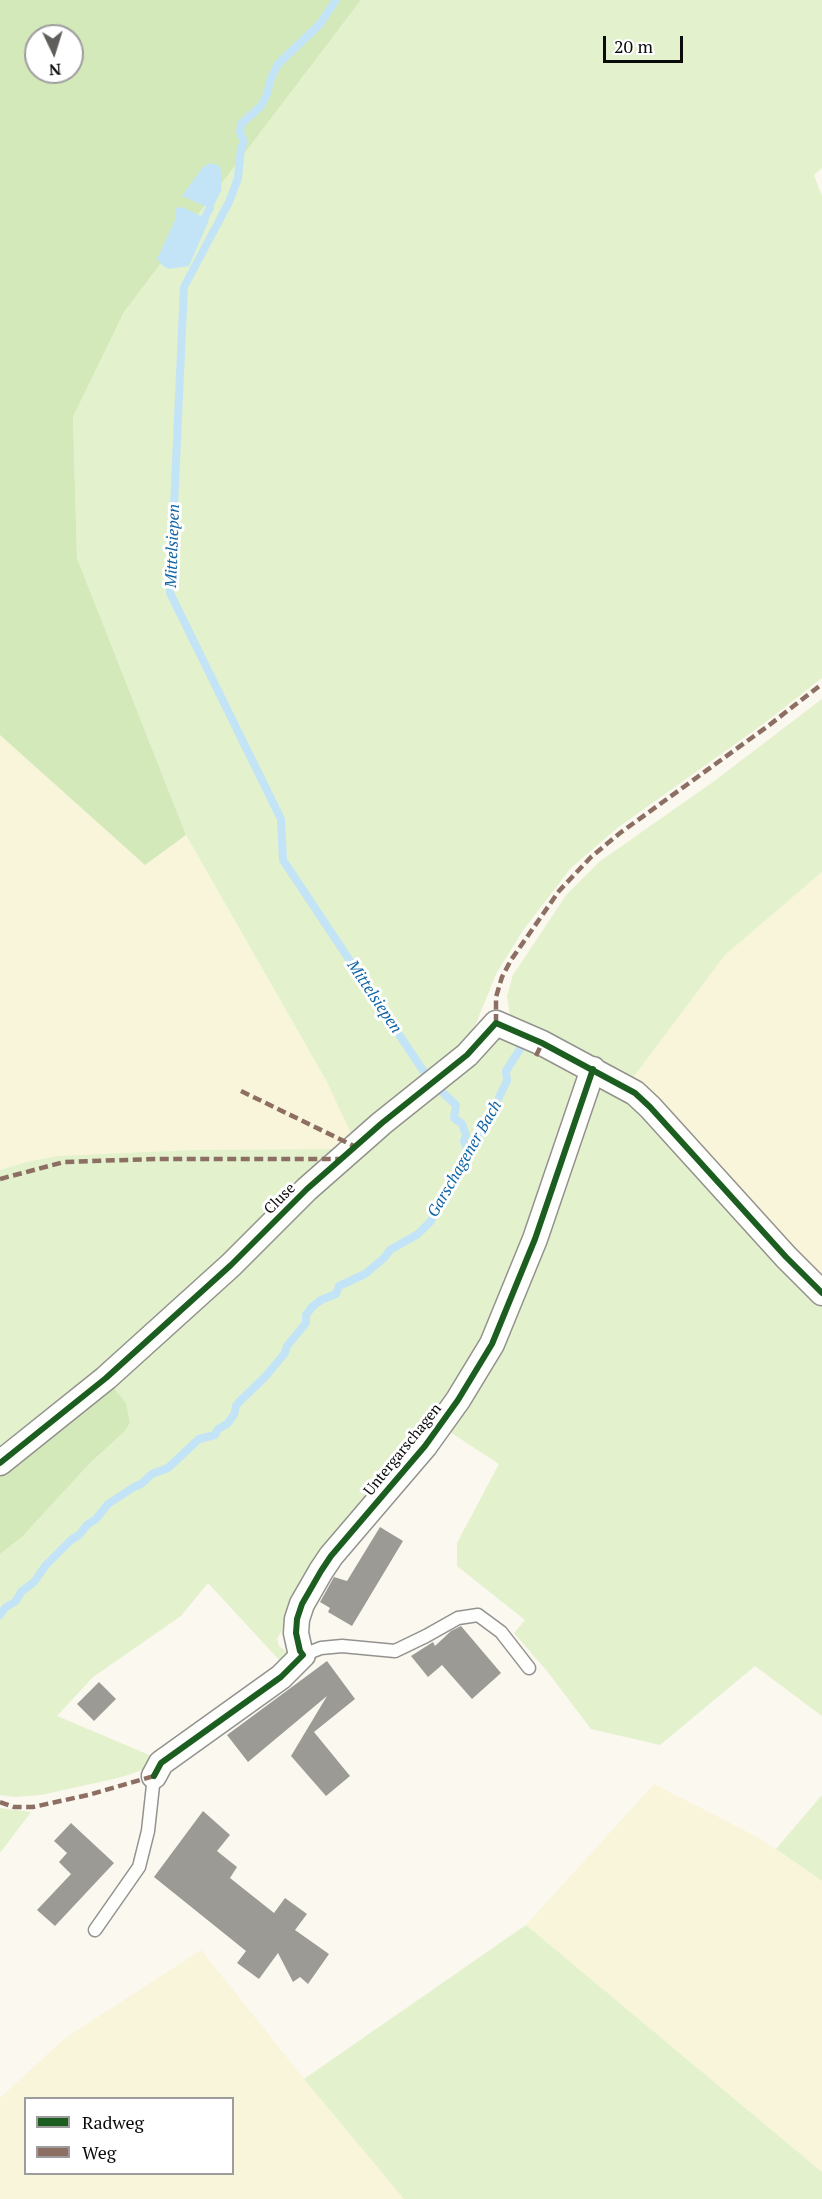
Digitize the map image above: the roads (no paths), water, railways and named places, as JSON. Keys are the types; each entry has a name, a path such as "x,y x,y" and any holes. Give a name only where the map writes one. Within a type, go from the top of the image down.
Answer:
{"street":[{"name":"Cluse","path":"0,1463 106,1378 231,1265 307,1189 361,1140 467,1055 496,1023 593,1069"},
{"path":"593,1069 635,1093 650,1107 786,1257 822,1293"},
{"name":"Untergarschagen","path":"303,1655 296,1633 297,1619 302,1604 321,1571 331,1556 425,1446 458,1401 492,1344 535,1239 593,1069"},
{"path":"154,1776 161,1763 281,1677 303,1655"}],"lane":[{"path":"303,1655 321,1648 342,1646 395,1651 458,1618 478,1616 501,1632 529,1668"},
{"path":"95,1930 139,1867 148,1831 154,1776"}],"water":[{"path":"210,163 220,166 222,176 221,191 212,209 182,196 203,167"},
{"path":"182,207 209,220 189,266 169,269 157,259 176,218 176,208"}],"waterway":[{"name":"Mittelsiepen","path":"336,0 319,25 278,64 261,106 241,124 240,132 244,142 241,148 238,178 229,202 184,287 170,593 281,819 283,860 424,1072"},
{"path":"205,217 210,208"},
{"name":"Garschagener Bach","path":"0,1615 5,1608 16,1601 21,1592 34,1582 46,1565 96,1519 108,1504 141,1484 152,1474 168,1468 199,1439 215,1435 218,1429 227,1424 240,1401 265,1377 285,1353 287,1346 306,1323 306,1315 312,1307 321,1300 336,1294 339,1286 365,1274 390,1250 418,1234 431,1221 455,1175 473,1148 473,1141 496,1111 499,1097 507,1081 506,1071 520,1049"},
{"name":"Mittelsiepen","path":"442,1092 456,1105 454,1118 462,1124 468,1152"}]}
